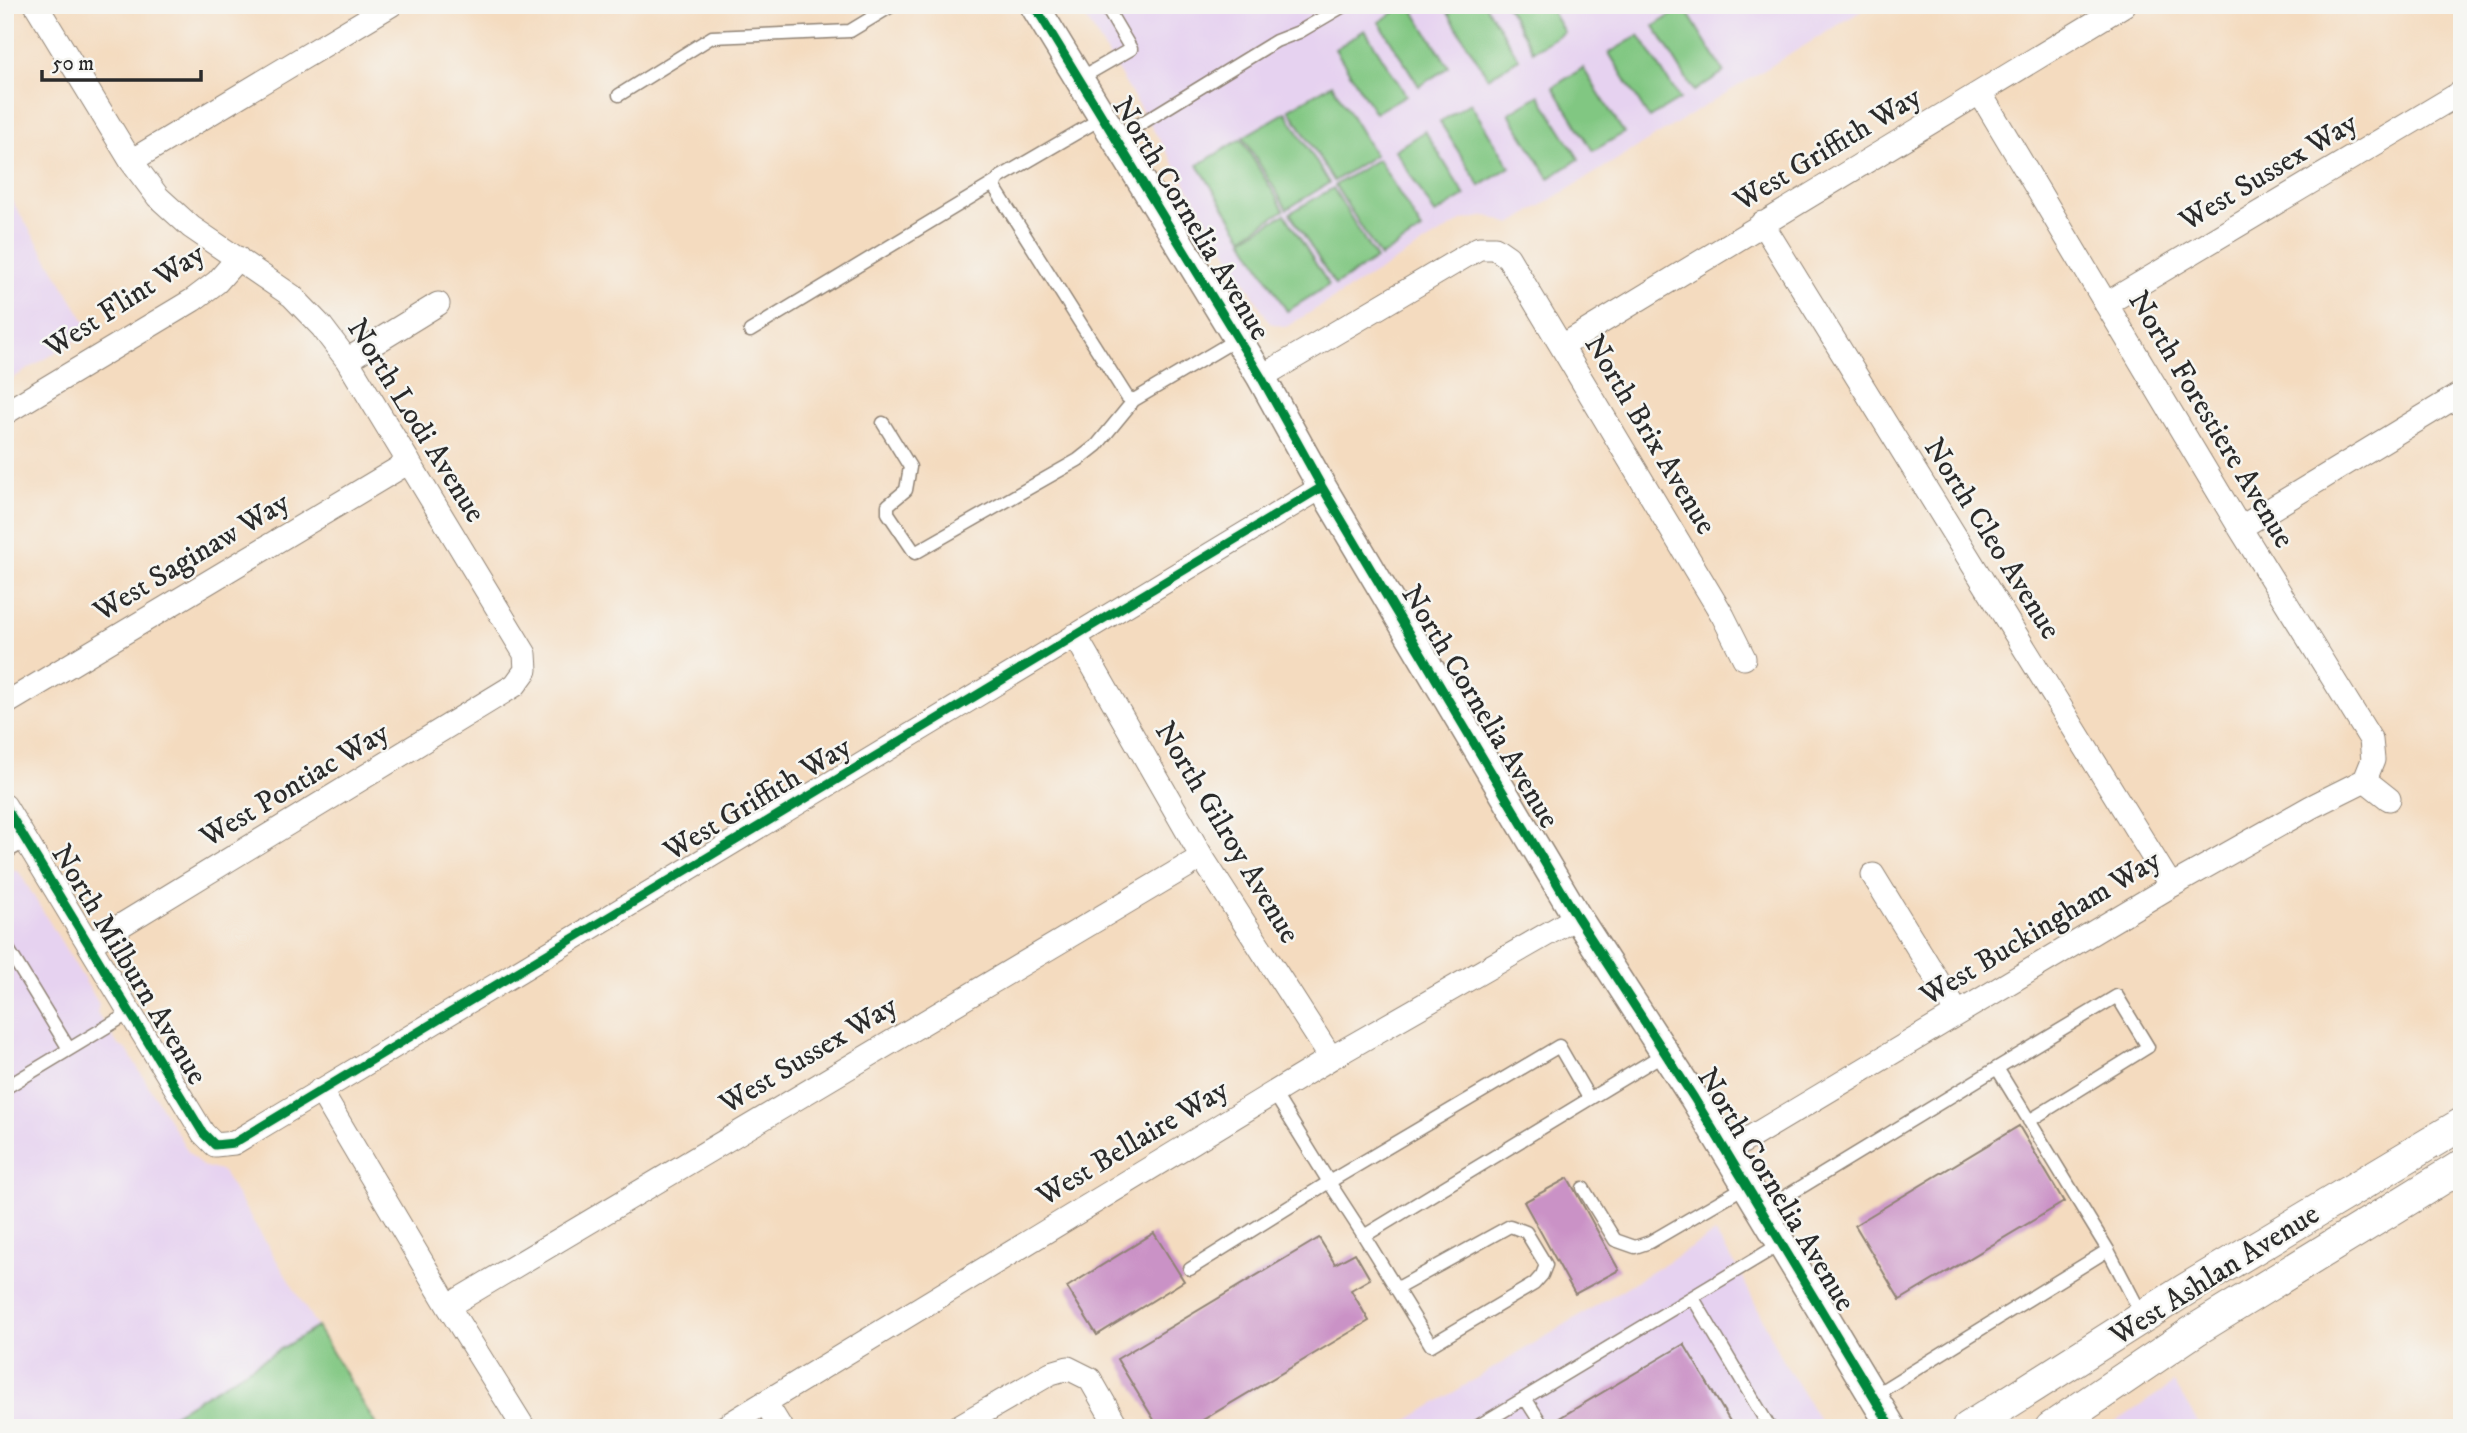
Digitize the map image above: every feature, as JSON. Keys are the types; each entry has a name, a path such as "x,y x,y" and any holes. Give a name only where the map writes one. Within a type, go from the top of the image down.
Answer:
{"main road":[{"name":"West Ashlan Avenue","path":"1968,1428 2143,1317 2462,1124"},
{"name":"West Ashlan Avenue","path":"2051,1428 2197,1329 2462,1166"}],"street":[{"name":"North Lodi Avenue","path":"36,5 131,161 158,197 191,227 292,296 322,327 347,360 524,654 526,670"},
{"path":"131,161 391,5"},
{"name":"North Cornelia Avenue","path":"1034,5 1238,338 1322,487 1577,917 1665,1053 1892,1428"},
{"name":"West Griffith Way","path":"1562,346 2124,5"},
{"name":"West Sussex Way","path":"2106,304 2462,92"},
{"name":"North Forestiere Avenue","path":"1980,93 2239,528 2371,740 2373,761 2365,780"},
{"name":"North Cleo Avenue","path":"1762,223 2171,886"},
{"name":"North Brix Avenue","path":"1261,377 1479,248 1495,248 1508,257 1723,616 1744,658"},
{"name":"West Flint Way","path":"5,412 193,299 217,282 238,258"},
{"path":"347,360 438,304"},
{"path":"2239,528 2461,395"},
{"name":"West Saginaw Way","path":"5,704 409,462"},
{"name":"West Griffith Way","path":"215,1145 234,1143 1322,487"},
{"name":"North Gilroy Avenue","path":"1075,635 1202,857 1331,1058"},
{"name":"West Pontiac Way","path":"89,945 515,685 526,670"},
{"path":"2365,780 2389,799"},
{"name":"West Buckingham Way","path":"1726,1152 2171,886 2311,807 2365,780"},
{"name":"North Milburn Avenue","path":"5,806 203,1133 215,1145"},
{"name":"West Sussex Way","path":"448,1306 1202,857"},
{"path":"1873,875 1957,1012"},
{"name":"West Bellaire Way","path":"723,1428 1331,1058 1577,917"},
{"path":"320,1090 524,1428"},
{"path":"956,1428 1051,1373 1068,1368 1090,1379 1118,1428"},
{"path":"765,1402 780,1428"}],"lane":[{"path":"619,95 712,37 850,31 893,5"},
{"path":"1079,79 1131,49 1105,5"},
{"path":"750,331 999,178 1109,128 1276,41 1299,32 1345,5"},
{"path":"996,182 995,188 1128,397 1134,400"},
{"path":"883,423 910,467 906,490 888,505 888,513 915,552 1077,460 1109,432 1134,400 1238,338"},
{"path":"5,853 26,841"},
{"path":"5,944 69,1049"},
{"path":"1762,1211 2117,996 2148,1047 2029,1121"},
{"path":"7,1082 131,1012"},
{"path":"1190,1269 1329,1182 1559,1046 1589,1098"},
{"path":"1364,1237 1665,1053"},
{"path":"1997,1068 2108,1250 2143,1317"},
{"path":"1274,1093 1329,1182 1431,1345 1534,1284 1546,1265 1526,1232 1510,1226 1396,1289"},
{"path":"1583,1188 1615,1240 1635,1247 1650,1242 1746,1186"},
{"path":"1475,1428 1782,1243"},
{"path":"1873,1396 2108,1250"},
{"path":"1693,1298 1770,1428"},
{"path":"1525,1398 1544,1428"}],"shaded area":[{"path":"1078,5 1871,5 1511,224 1488,216 1463,220 1286,327 1270,323"},
{"path":"5,189 91,331 5,383"},
{"path":"5,858 12,869 19,872 99,1004 97,1013 118,1045 127,1050 189,1153 202,1166 223,1172 317,1327 151,1428 5,1428"},
{"path":"1715,1233 1741,1275 1785,1364 1824,1428 1395,1428"},
{"path":"2174,1383 2201,1428 2107,1428"}],"green space":[{"path":"1405,5 1410,5 1449,67 1419,86 1379,22"},
{"path":"1461,5 1485,5 1519,59 1488,78 1448,13"},
{"path":"1506,5 1548,5 1564,32 1533,51"},
{"path":"1684,7 1724,72 1694,91 1654,26"},
{"path":"1365,30 1406,95 1375,113 1335,49"},
{"path":"1639,35 1680,99 1649,118 1609,53"},
{"path":"1583,68 1624,133 1593,151 1553,87"},
{"path":"1332,84 1375,155 1334,181 1289,109"},
{"path":"1539,95 1579,159 1549,178 1509,113"},
{"path":"1470,103 1510,167 1480,186 1440,122"},
{"path":"1286,112 1329,183 1287,209 1243,137"},
{"path":"1425,131 1465,196 1435,214 1395,150"},
{"path":"1241,139 1284,210 1243,237 1198,165"},
{"path":"1378,159 1422,230 1380,257 1335,185"},
{"path":"1333,188 1376,259 1335,285 1290,213"},
{"path":"1285,214 1329,285 1287,311 1243,239"},
{"path":"317,1327 378,1428 151,1428"}],"building":[{"path":"2019,1126 2064,1202 1900,1300 1855,1225"},
{"path":"1568,1178 1619,1270 1575,1294 1524,1202"},
{"path":"1154,1233 1184,1281 1097,1335 1067,1287"},
{"path":"1319,1238 1335,1264 1355,1253 1370,1279 1351,1290 1369,1321 1203,1420 1207,1428 1159,1428 1117,1359"},
{"path":"1684,1344 1734,1428 1553,1428 1551,1423"}],"cycle path":[{"path":"1034,5 1261,377 1322,487 1577,917 1694,1098 1892,1428"},
{"path":"5,806 203,1133 215,1145 234,1143 1322,487"}]}
